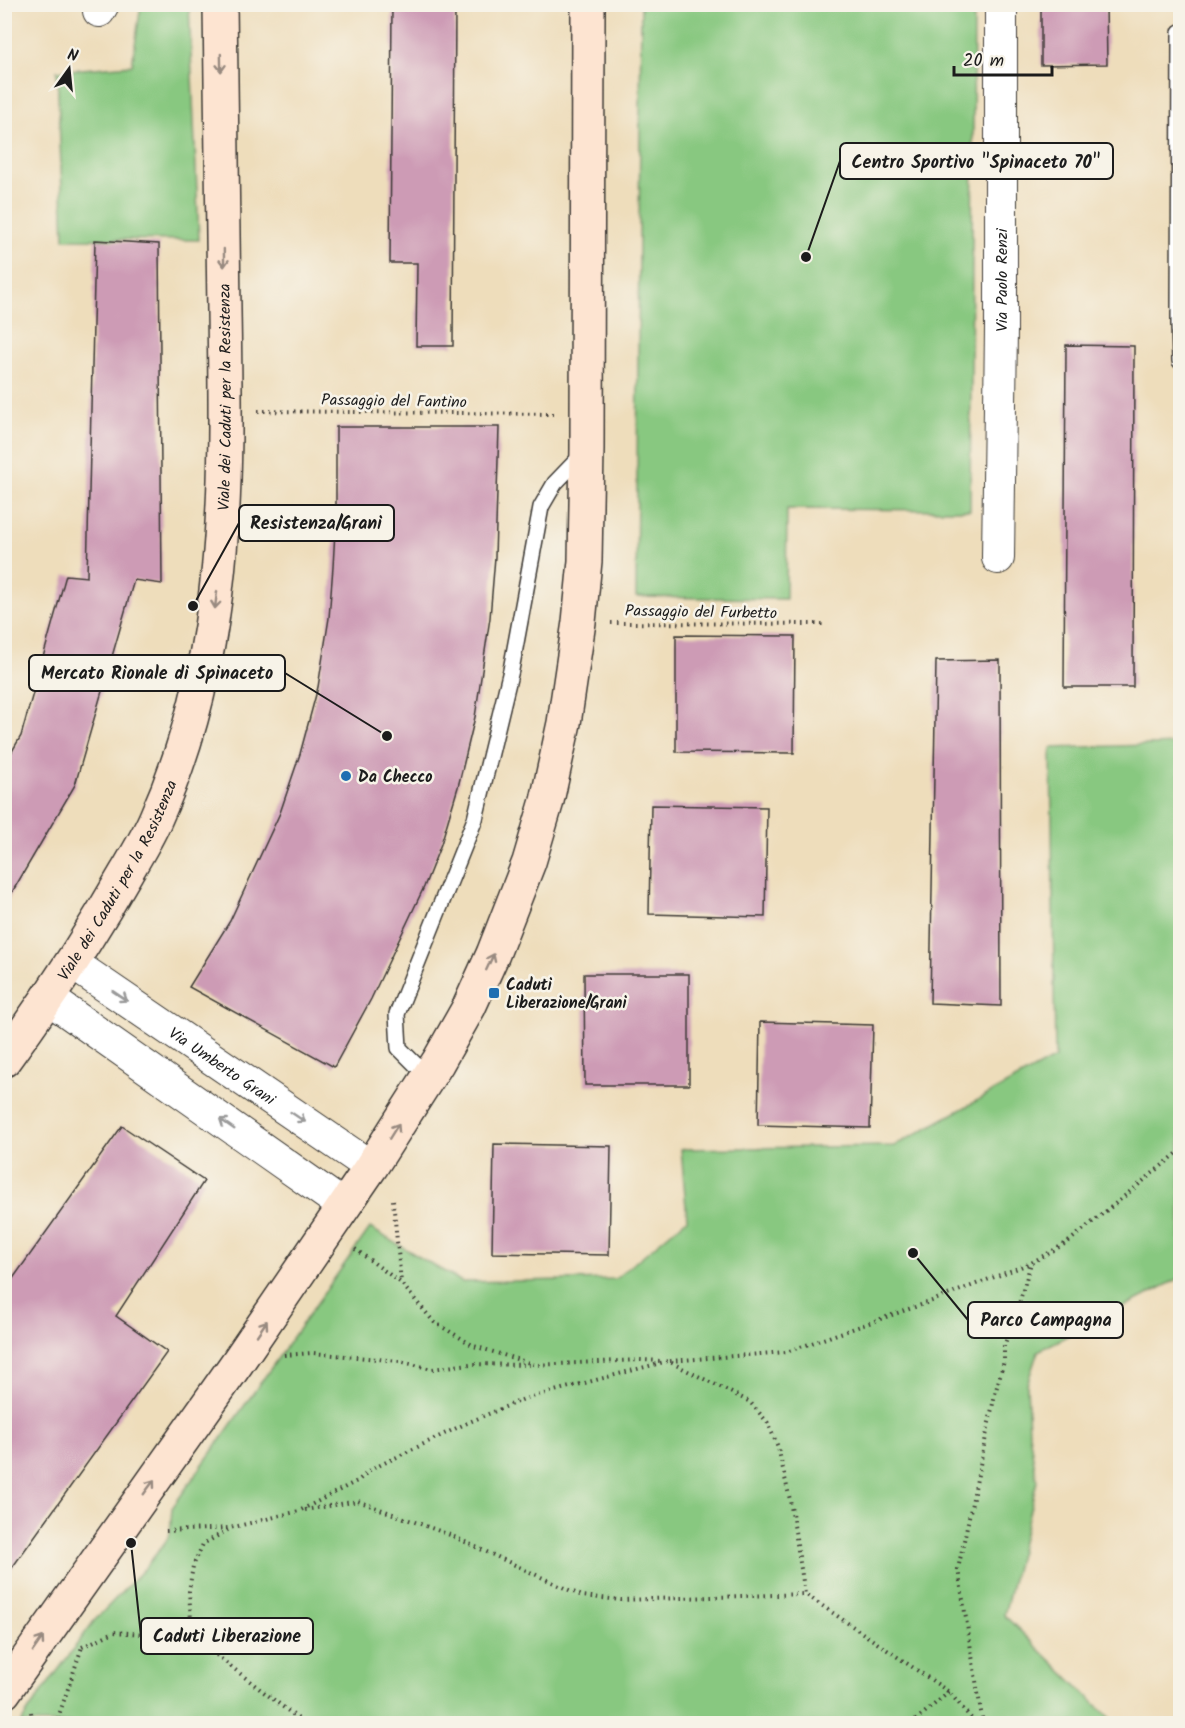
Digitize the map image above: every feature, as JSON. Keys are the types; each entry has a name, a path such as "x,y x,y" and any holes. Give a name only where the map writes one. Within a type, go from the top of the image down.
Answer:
{"street":[{"name":"Viale dei Caduti per la Resistenza","path":"4,1060 72,963 155,822 171,782 203,676 219,577 226,410 220,4"},
{"path":"4,1692 237,1363 371,1167 438,1062 474,996 506,924 529,862 547,801 562,734 579,622 585,561 588,4"},
{"name":"Via Paolo Renzi","path":"998,558 1001,4"},
{"name":"Via Umberto Grani","path":"72,963 371,1167"},
{"path":"48,998 344,1206"}],"lane":[{"path":"1180,32 1180,361"},
{"path":"428,1077 399,1048 398,1014 475,819 511,670 541,507 555,483 587,449"}],"path":[{"name":"Passaggio del Fantino","path":"226,410 563,414"},
{"name":"Passaggio del Furbetto","path":"579,622 823,624"},
{"path":"282,1355 313,1353 399,1361 432,1369 470,1364 536,1365 640,1360 668,1361 786,1352 932,1301 1031,1263 1068,1242 1180,1150"},
{"path":"393,1200 401,1283"},
{"path":"352,1247 401,1283 434,1322 474,1346 536,1365"},
{"path":"983,1724 958,1569 1004,1361 1004,1346 1016,1317 1031,1263"},
{"path":"299,1511 359,1479 370,1470 467,1423 524,1399 668,1361 750,1402 768,1423 778,1447 790,1500 805,1594"},
{"path":"166,1532 230,1528 299,1511 358,1501 450,1535 582,1596 621,1600 805,1594 949,1692 976,1724"},
{"path":"205,1646 191,1621 189,1591 193,1566 203,1544 230,1528"},
{"path":"82,1647 114,1632 193,1637 305,1724"},
{"path":"56,1724 83,1639"},
{"path":"911,1724 949,1692"}],"green space":[{"path":"141,5 189,5 199,240 64,239 57,71 132,65"},
{"path":"641,5 974,5 970,510 787,509 786,599 636,597"},
{"path":"1180,744 1180,1278 1038,1351 1027,1384 1029,1433 1037,1481 1004,1615 1115,1723 172,1724 167,1720 164,1724 21,1723 94,1621 146,1567 166,1541 170,1534 172,1508 370,1228 462,1282 615,1279 687,1219 681,1149 894,1146 1055,1058 1051,748"}],"building":[{"path":"392,4 455,4 453,346 416,346 417,263 390,263"},
{"path":"1041,4 1106,4 1107,64 1041,65"},
{"path":"95,240 159,244 162,584 134,580 75,785 4,906 4,765 21,736 66,575 87,577"},
{"path":"1066,345 1134,346 1133,687 1064,687"},
{"path":"336,427 499,427 495,557 490,618 475,717 458,787 441,844 424,887 371,999 334,1067 189,987 230,921 280,813 300,754 318,687 329,618 333,567 336,513"},
{"path":"676,635 795,636 794,753 676,752"},
{"path":"1000,660 1001,1006 930,1003 936,661"},
{"path":"651,805 767,807 765,917 649,914"},
{"path":"584,974 689,974 689,1085 585,1085"},
{"path":"760,1022 873,1025 870,1128 758,1125"},
{"path":"122,1126 204,1181 116,1316 167,1352 4,1579 4,1291"},
{"path":"494,1144 611,1146 609,1255 492,1253"}],"place":[{"name":"Centro Sportivo \"Spinaceto 70\"","path":"806,257"},
{"name":"Resistenza/Grani","path":"193,606"},
{"name":"Mercato Rionale di Spinaceto","path":"387,736"},
{"name":"Da Checco","path":"346,776"},
{"name":"Caduti Liberazione/Grani","path":"494,993"},
{"name":"Parco Campagna","path":"913,1253"},
{"name":"Caduti Liberazione","path":"131,1543"}]}
